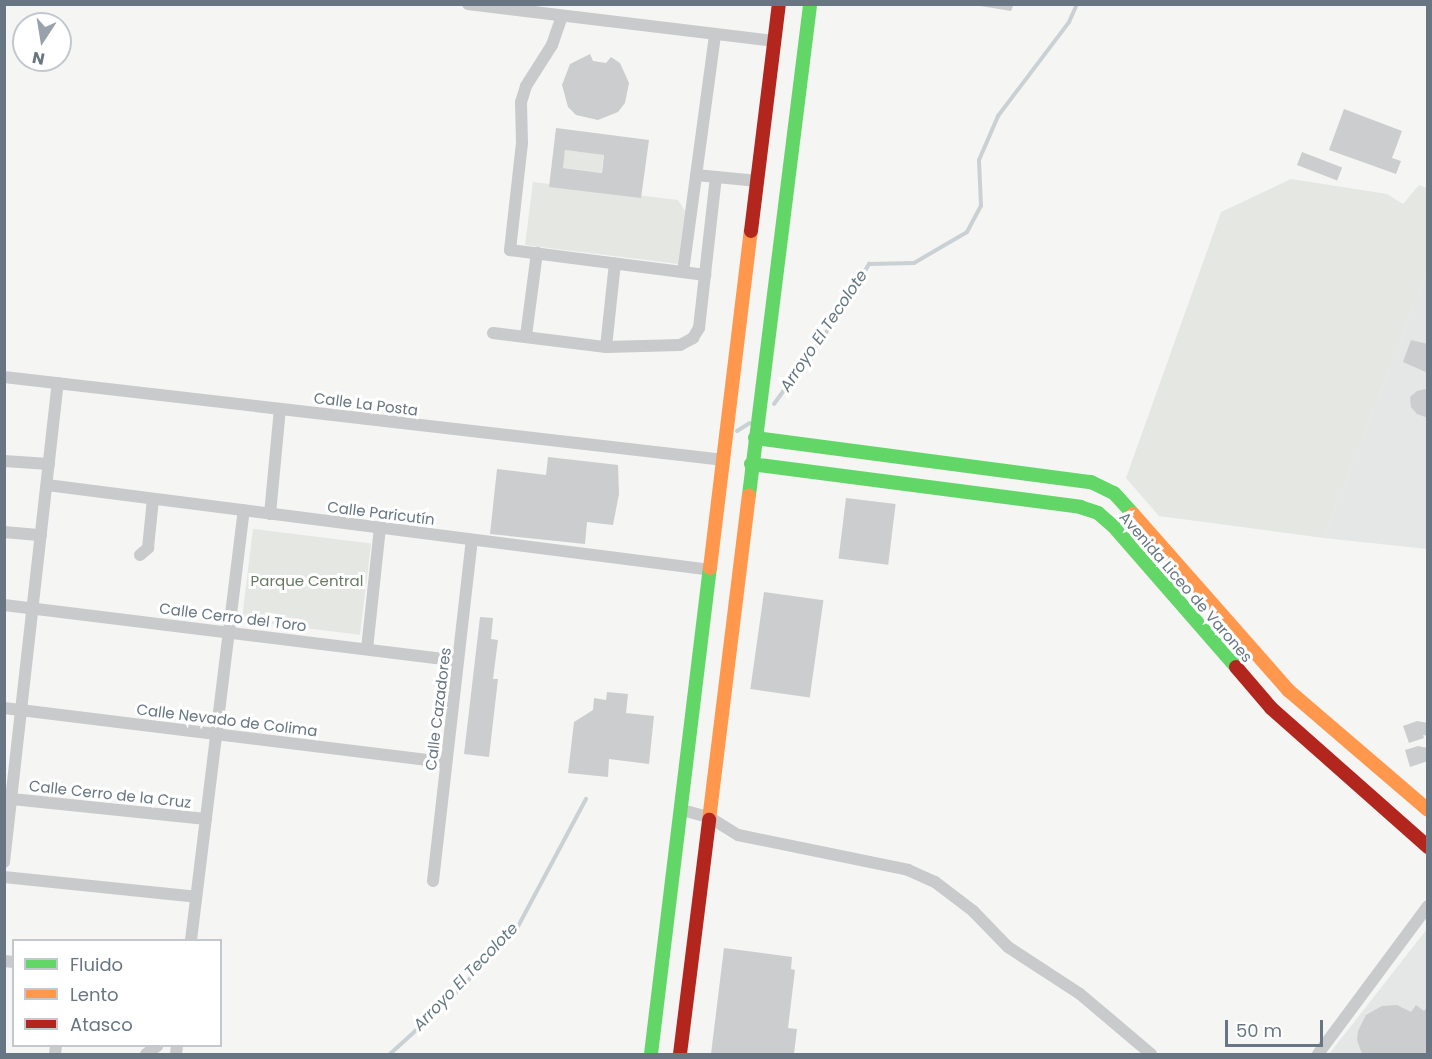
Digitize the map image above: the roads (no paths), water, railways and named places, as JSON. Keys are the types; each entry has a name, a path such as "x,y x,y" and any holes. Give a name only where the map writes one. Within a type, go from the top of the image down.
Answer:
{"main road":[{"path":"680,1054 755,438 748,379 758,181 779,4"},
{"path":"651,1054 724,460 748,379 810,4"},
{"name":"Avenida Liceo de Varones","path":"755,438 1090,482 1114,493 1288,690 1428,810"},
{"name":"Avenida Liceo de Varones","path":"751,464 1080,507 1098,513 1114,527 1271,708 1428,847"},
{"path":"1114,527 1131,512"}],"street":[{"path":"468,4 775,41"},
{"path":"562,16 552,45 526,86 521,102 522,143 510,250 705,275"},
{"path":"683,272 715,34"},
{"path":"696,175 758,181"},
{"path":"493,333 606,347 680,345 693,338 699,328 716,177"},
{"path":"526,336 537,254"},
{"path":"606,347 615,263"},
{"name":"Calle La Posta","path":"4,377 724,460"},
{"path":"4,862 58,383"},
{"path":"270,514 280,409"},
{"path":"4,461 49,464"},
{"name":"Calle Paricutín","path":"46,485 711,570"},
{"path":"141,555 148,548 153,499"},
{"path":"190,939 244,510"},
{"path":"367,649 381,528"},
{"path":"4,532 41,536"},
{"name":"Calle Cazadores","path":"432,881 472,540"},
{"name":"Calle Cerro del Toro","path":"4,604 458,661"},
{"name":"Calle Nevado de Colima","path":"4,708 446,762"},
{"name":"Calle Cerro de la Cruz","path":"12,799 206,819"},
{"path":"682,810 709,817 738,835 908,870 935,882 973,911 1008,947 1080,994 1150,1054"},
{"path":"4,877 196,897"},
{"path":"1318,1054 1428,906"}],"waterway":[{"name":"Arroyo El Tecolote","path":"774,404 838,316 869,264 914,263 967,232 981,206 979,160 998,116 1069,22 1077,4"},
{"name":"Arroyo El Tecolote","path":"737,431 750,423"},
{"name":"Arroyo El Tecolote","path":"390,1054 446,1003 515,932 586,799"}],"park label":[{"name":"Parque Central","path":"307,581"}]}
